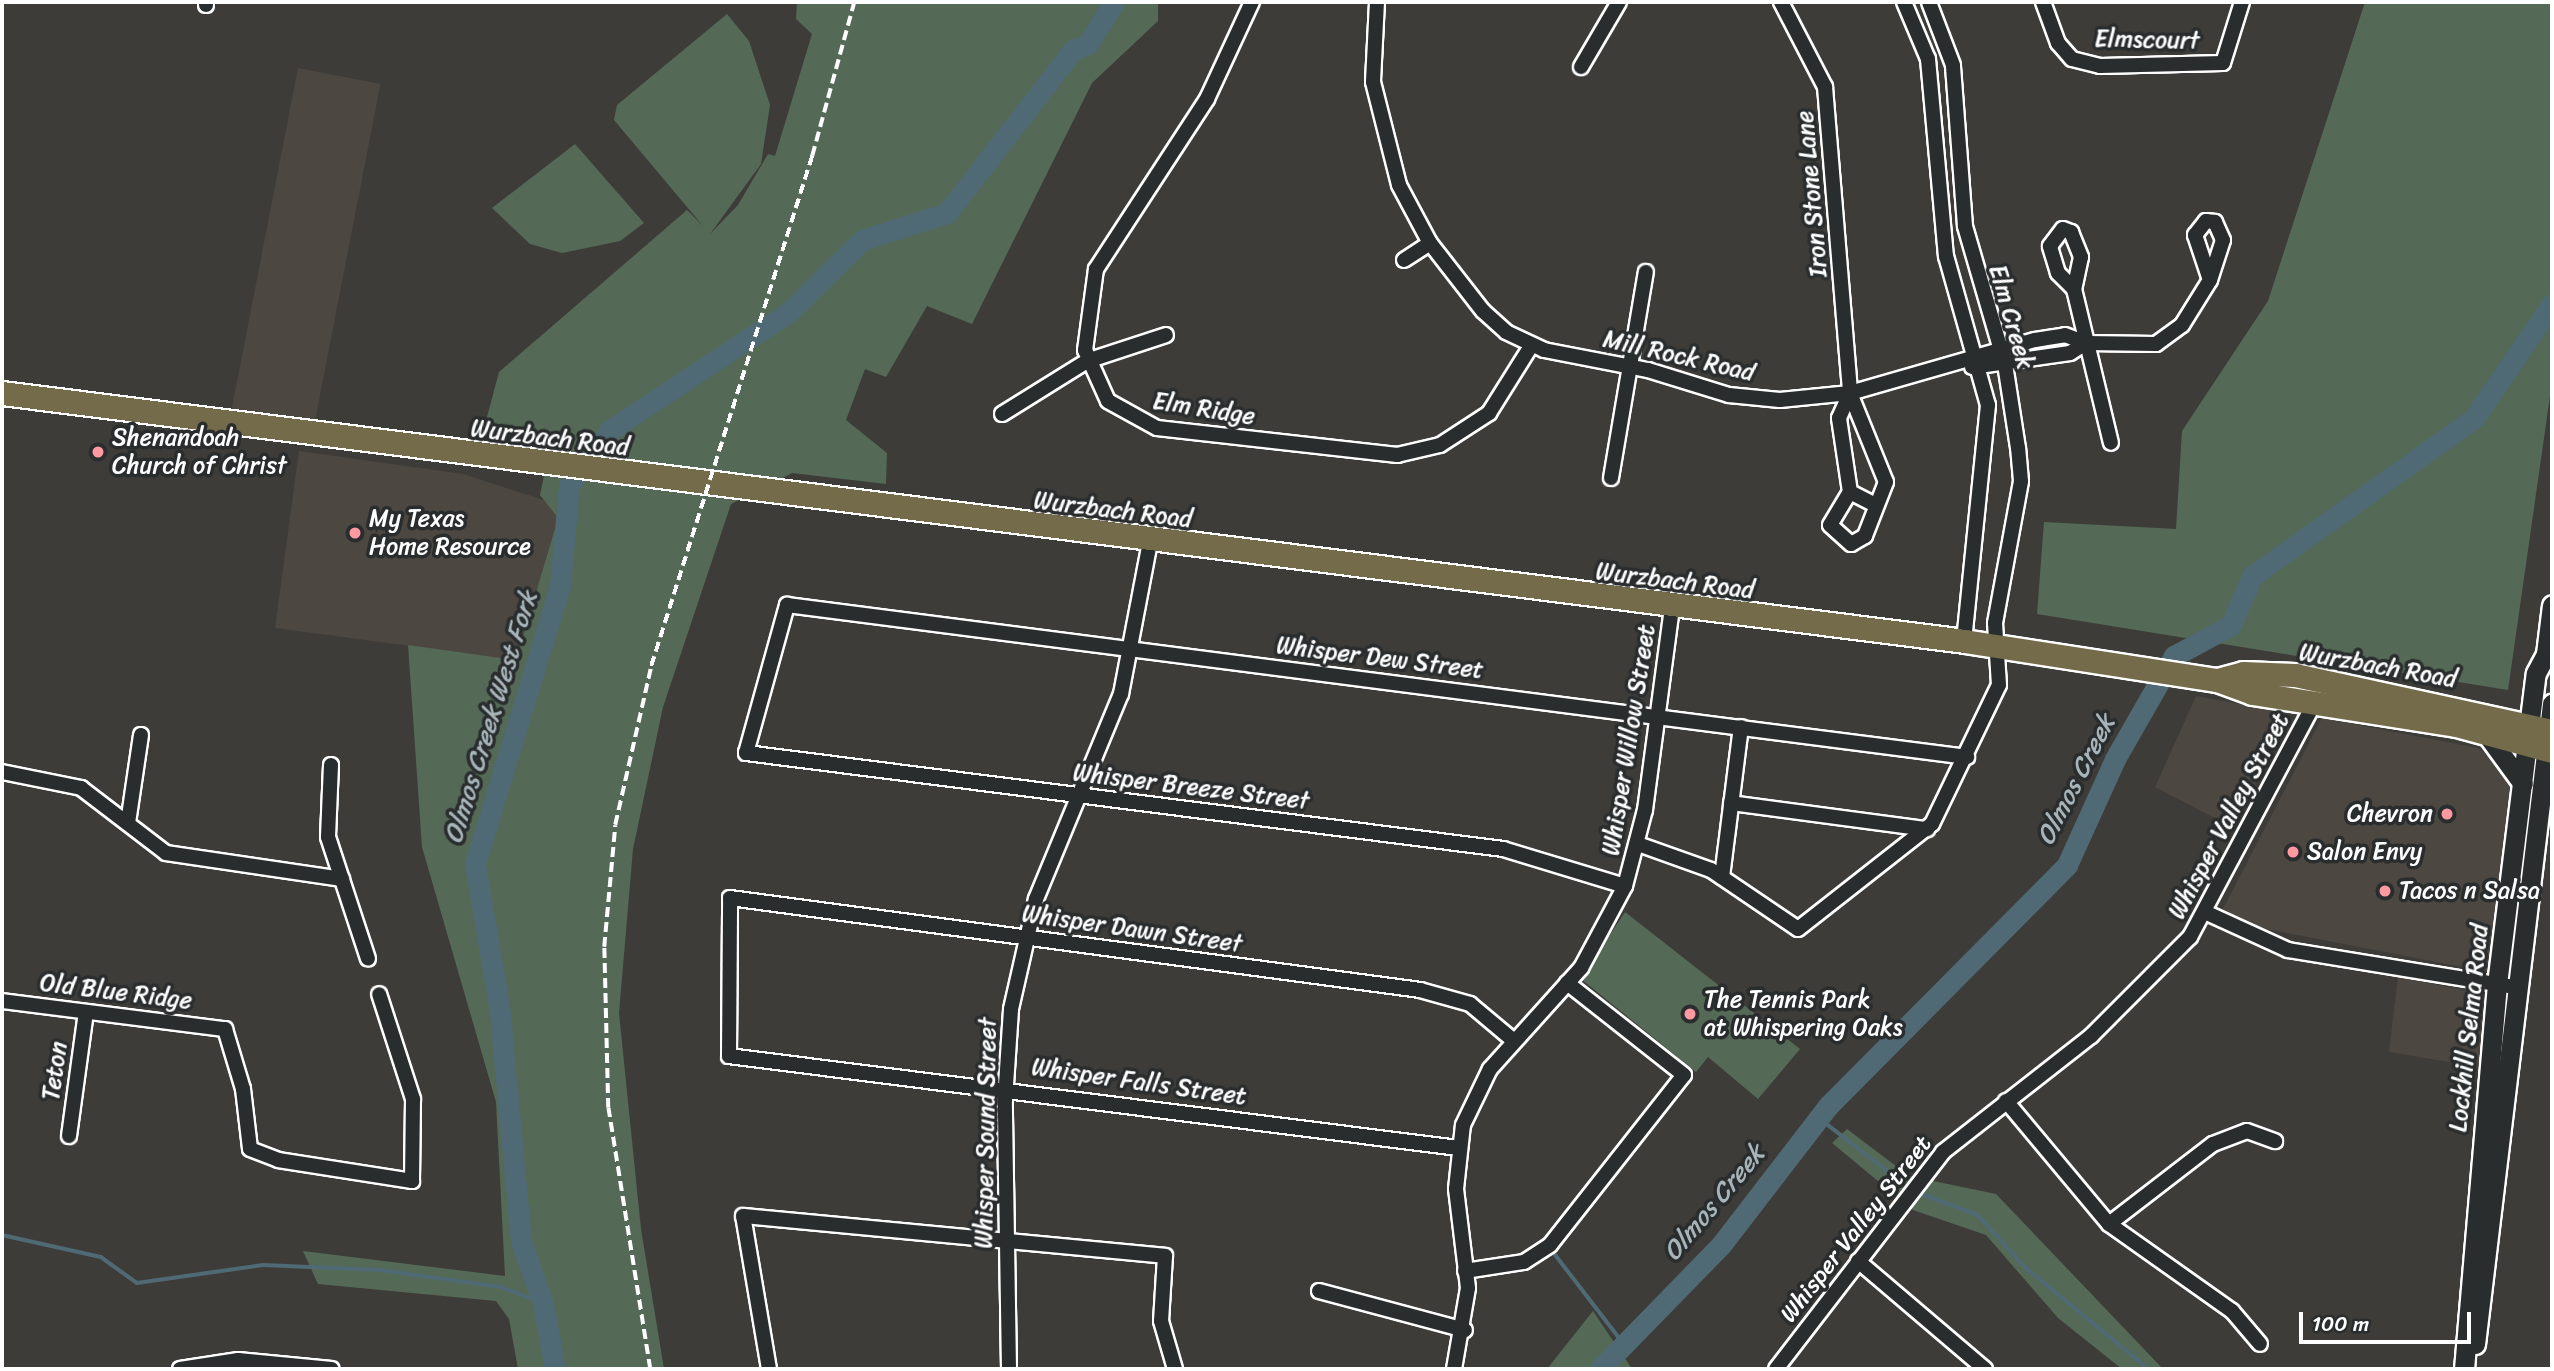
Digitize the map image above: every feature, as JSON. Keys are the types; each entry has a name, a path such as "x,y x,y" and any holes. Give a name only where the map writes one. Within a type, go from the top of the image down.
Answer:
{"main road":[{"name":"Wurzbach Road","path":"2,393 1150,542 1672,607 1964,640 2217,680 2314,704 2485,732 2543,738"},
{"name":"Lockhill Selma Road","path":"2470,1369 2529,906 2547,794 2536,673 2546,654 2552,605"},
{"name":"Lockhill Selma Road","path":"2546,654 2552,673"},
{"name":"Wurzbach Road","path":"2217,680 2243,673 2388,691 2543,738"},
{"path":"2243,673 2306,693 2314,704 2327,694 2371,701 2388,691"},
{"name":"Lockhill Selma Road","path":"2463,1369 2486,1089 2523,785 2543,738 2552,704"},
{"path":"2485,732 2523,785"},
{"path":"2508,902 2529,906"}],"street":[{"name":"Elm Ridge","path":"1252,2 1207,99 1101,255 1085,321 1087,361 1108,401 1157,428 1397,455 1440,445 1489,413 1531,346"},
{"name":"Mill Rock Road","path":"1377,2 1372,47 1378,117 1399,185 1430,243 1488,316 1531,346 1633,367 1754,398 1850,393 1960,365 1980,368 2070,353 2086,343"},
{"path":"1581,67 1619,2"},
{"name":"Iron Stone Lane","path":"1781,2 1807,42 1831,113 1850,393"},
{"name":"Elm Creek","path":"1904,2 1928,59 1946,256 1976,352 1988,405 1973,577 1964,640"},
{"name":"Elm Creek","path":"1927,829 1967,757 1999,685 2000,580 2021,481 2004,364 1965,226 1953,65 1929,2"},
{"name":"Elmscourt","path":"2043,2 2065,51 2100,66 2223,63 2242,2"},
{"path":"1404,260 1430,243"},
{"path":"1611,478 1633,367 1646,272"},
{"name":"Mill Rock Road","path":"1960,365 1976,352 2065,335 2086,343 2163,340 2182,325 2210,280"},
{"path":"2074,289 2111,443"},
{"path":"1002,414 1087,361 1166,335"},
{"path":"2035,340 2039,357"},
{"path":"1850,393 1883,466 1886,482 1858,543 1841,540 1830,519 1850,492 1839,418 1850,393"},
{"path":"1850,492 1875,505"},
{"name":"Whisper Sound Street","path":"1009,1369 1005,1086 1011,1009 1036,900 1077,796 1110,728 1133,650 1150,542"},
{"path":"1973,577 2000,580"},
{"name":"Whisper Dew Street","path":"746,753 787,605 1967,757"},
{"name":"Whisper Willow Street","path":"1454,1369 1465,1330 1465,1271 1456,1189 1458,1148 1479,1088 1514,1041 1567,984 1602,935 1625,886 1638,844 1672,607"},
{"name":"Whisper Valley Street","path":"1776,1369 1943,1152 2091,1037 2207,913 2314,704"},
{"path":"1722,877 1741,727"},
{"path":"128,823 141,735"},
{"name":"Whisper Breeze Street","path":"746,753 1503,849 1625,886"},
{"path":"331,765 325,818 368,959"},
{"path":"2,772 81,788 128,823 151,845 183,858 342,879"},
{"path":"1731,803 1927,829"},
{"path":"1638,844 1722,877 1798,929 1927,829"},
{"name":"Whisper Dawn Street","path":"729,1056 730,898 1420,990 1470,1004 1514,1041"},
{"path":"2207,913 2288,950 2519,988"},
{"path":"1465,1271 1524,1262 1550,1245 1684,1076 1567,984"},
{"name":"Old Blue Ridge","path":"2,1001 225,1029 243,1089 250,1149 278,1160 412,1181 413,1100 379,994"},
{"name":"Teton","path":"69,1136 86,1012"},
{"name":"Whisper Falls Street","path":"729,1056 1005,1086 1458,1148"},
{"path":"2486,1089 2507,1091"},
{"path":"2006,1101 2109,1224 2232,1311 2260,1344"},
{"path":"2109,1224 2213,1144 2247,1131 2275,1141"},
{"path":"769,1369 743,1216 1006,1238 1165,1256 1161,1321 1175,1369"},
{"path":"1858,1261 1985,1369"},
{"path":"1319,1291 1465,1330"},
{"path":"180,1369 238,1360 332,1369"}],"shaded area":[{"path":"298,68 380,84 313,429 231,413"},
{"path":"299,451 463,474 553,503 558,518 516,660 275,628"},
{"path":"2196,696 2283,712 2287,720 2234,828 2155,787"},
{"path":"2322,718 2478,748 2503,766 2511,779 2508,864 2493,973 2251,926 2223,909"},
{"path":"2398,977 2484,994 2479,1067 2389,1052"}],"green space":[{"path":"797,2 1158,2 1158,21 1092,83 972,324 927,306 886,377 865,369 846,420 887,453 886,484 792,473 731,504 663,707 633,849 619,1013 641,1229 664,1369 518,1369 509,1319 496,1301 318,1284 303,1251 505,1276 496,1102 422,847 408,645 516,660 558,518 540,495 551,443 483,432 499,372 687,210 703,226 614,120 617,105 727,14 749,41 770,105 761,164 710,234 738,205 768,154 775,156 812,34 796,19"},
{"path":"2365,2 2552,2 2552,382 2508,690 2037,614 2044,522 2176,529 2182,431 2268,301"},
{"path":"575,144 644,223 620,241 562,253 530,244 492,208"},
{"name":"The Tennis Park at Whispering Oaks","path":"1625,912 1800,1049 1758,1099 1708,1057 1696,1072 1581,979"},
{"path":"1847,1129 1909,1176 1996,1194 2163,1369 2122,1369 2058,1318 1986,1235 1913,1210 1832,1143"},
{"path":"1593,1311 1632,1369 1547,1369"}],"waterway":[{"name":"Olmos Creek West Fork","path":"555,1369 543,1303 521,1241 499,1006 475,864 560,586 569,485 610,430 789,312 862,240 947,213 1073,50 1088,44 1114,2"},
{"name":"Olmos Creek","path":"1600,1369 1721,1245 1829,1105 2067,865 2115,759 2174,656 2231,625 2252,576 2474,418 2552,304"},
{"path":"1819,1118 1904,1184"},
{"path":"1921,1194 1978,1215 2026,1268 2149,1369"},
{"path":"2,1235 101,1257 137,1283 263,1265 380,1270 501,1287 543,1303"},
{"path":"1554,1253 1624,1344"}],"railway":[{"path":"650,1369 608,1108 604,947 615,825 651,666 812,156 854,2"}],"place":[{"name":"Shenandoah Church of Christ","path":"98,452"},
{"name":"My Texas Home Resource","path":"355,533"},
{"name":"Chevron","path":"2447,814"},
{"name":"Salon Envy","path":"2293,852"},
{"name":"Tacos n Salsa","path":"2385,891"},
{"name":"The Tennis Park at Whispering Oaks","path":"1690,1014"}]}
